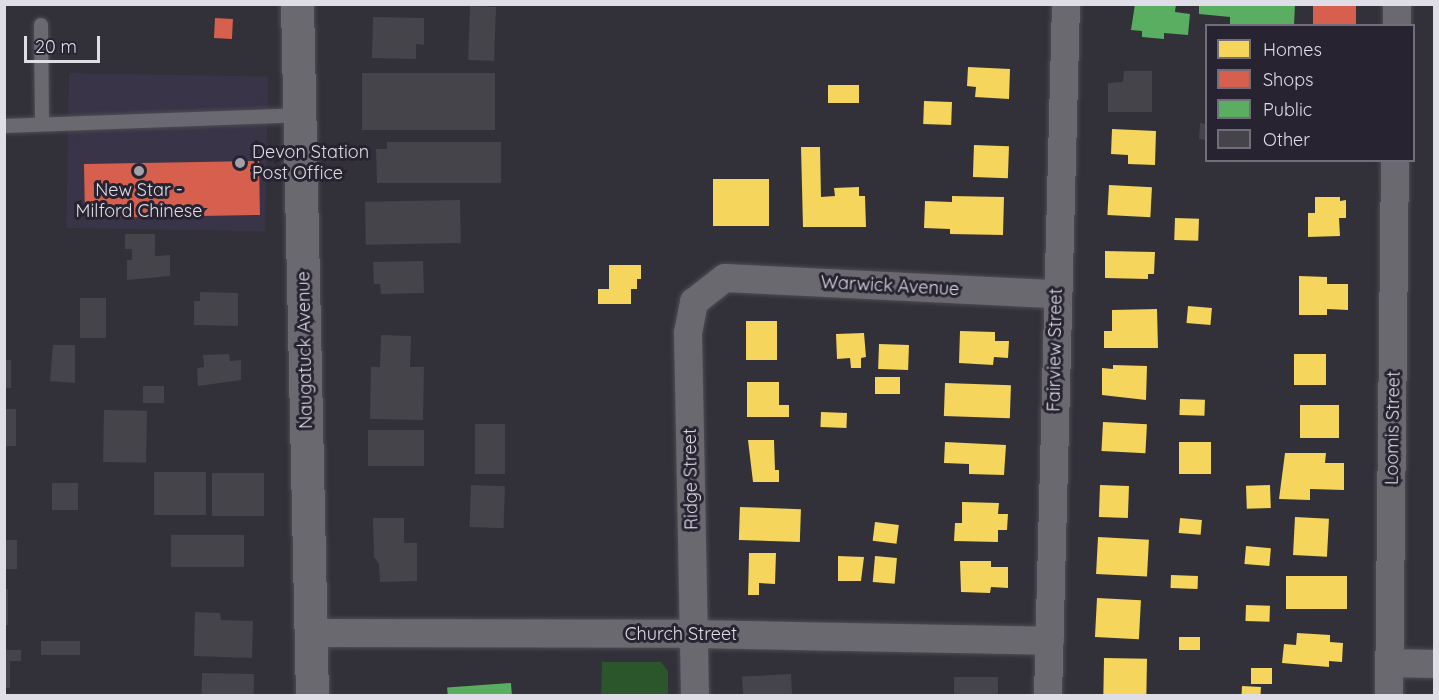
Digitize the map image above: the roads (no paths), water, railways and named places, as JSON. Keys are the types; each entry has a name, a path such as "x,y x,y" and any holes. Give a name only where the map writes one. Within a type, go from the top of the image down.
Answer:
{"main road":[{"name":"Naugatuck Avenue","path":"297,4 312,696"}],"street":[{"name":"Fairview Street","path":"1048,696 1056,294 1066,4"},
{"path":"1397,4 1397,24"},
{"name":"Loomis Street","path":"1389,696 1395,162"},
{"name":"Warwick Avenue","path":"725,278 1056,294"},
{"name":"Ridge Street","path":"695,696 688,333 694,302 725,278"},
{"name":"Church Street","path":"311,633 694,634 1050,641"},
{"path":"1390,663 1434,664"}],"lane":[{"path":"41,25 42,123"},
{"path":"4,126 299,115"}],"place":[{"name":"Devon Station Post Office","path":"240,163"},
{"name":"New Star - Milford Chinese","path":"139,171"}]}
